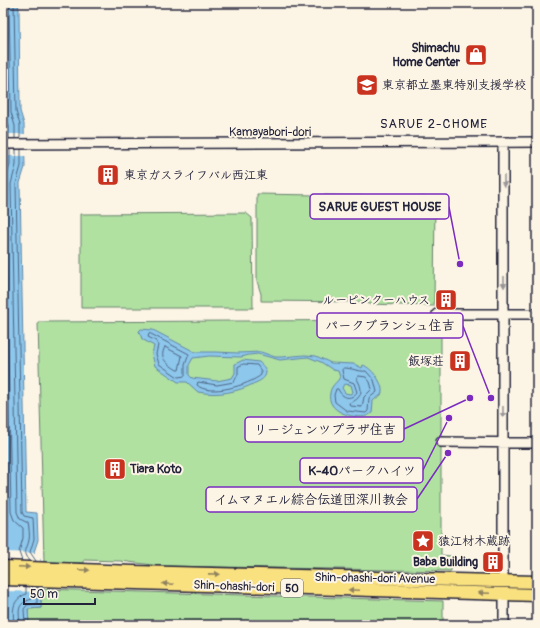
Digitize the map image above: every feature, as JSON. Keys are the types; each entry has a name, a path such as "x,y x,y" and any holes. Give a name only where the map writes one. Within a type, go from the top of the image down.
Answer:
{"main road":[{"name":"Shin-ohashi-dori Avenue","path":"3,567 133,572 537,582"},
{"name":"Shin-ohashi-dori","path":"3,579 537,595"}],"street":[{"path":"503,142 503,581"},
{"name":"Kamayabori-dori","path":"3,144 537,142"},
{"path":"437,314 537,314"},
{"path":"441,442 537,444"},
{"path":"504,594 504,625"}],"green space":[{"path":"257,194 435,197 434,306 368,304 365,302 261,301 261,294 257,281"},
{"path":"246,213 252,218 253,308 81,308 81,214"},
{"path":"441,320 441,555 451,556 451,571 162,566 120,561 84,560 84,563 44,562 38,322"},
{"path":"41,589 443,601 443,625 29,625 28,609 41,608"}],"water":[{"path":"3,3 18,3 20,111 24,124 25,167 20,183 26,512 37,513 38,540 34,552 40,559 41,608 28,609 29,625 3,625"},
{"path":"141,329 153,330 195,352 261,352 275,357 305,355 316,356 331,363 354,364 362,368 363,365 374,373 380,382 382,387 381,395 373,401 372,413 367,416 361,417 342,413 332,405 330,400 332,388 340,377 338,371 333,370 321,362 308,357 280,360 258,354 241,357 209,356 193,358 189,365 189,375 192,378 217,381 232,378 235,373 235,364 243,360 259,362 266,371 265,376 262,379 242,389 213,394 198,392 187,382 178,382 155,366 152,354 154,346 142,339 139,331","holes":["344,384 351,385 353,392 350,394 345,393 342,388"]}],"pier":[{"path":"3,134 26,134 27,156 3,156"},
{"path":"3,552 38,553 40,556 41,592 3,591"}],"place":[{"name":"Shimachu Home Center","path":"476,55"},
{"name":"東京都立墨東特別支援学校","path":"367,85"},
{"name":"東京ガスライフバル西江東","path":"108,175"},
{"name":"SARUE GUEST HOUSE","path":"460,264"},
{"name":"ルーピンクーハウス","path":"446,300"},
{"name":"飯塚荘","path":"460,361"},
{"name":"リージェンツプラザ住吉","path":"470,398"},
{"name":"パークブランシュ住吉","path":"491,398"},
{"name":"K-40パークハイツ","path":"449,418"},
{"name":"イムマヌエル綜合伝道団深川教会","path":"448,453"},
{"name":"Tiara Koto","path":"115,469"},
{"name":"猿江材木蔵跡","path":"423,541"},
{"name":"Baba Building","path":"493,562"}],"district":[{"name":"SARUE 2-CHOME","path":"434,123"}]}
